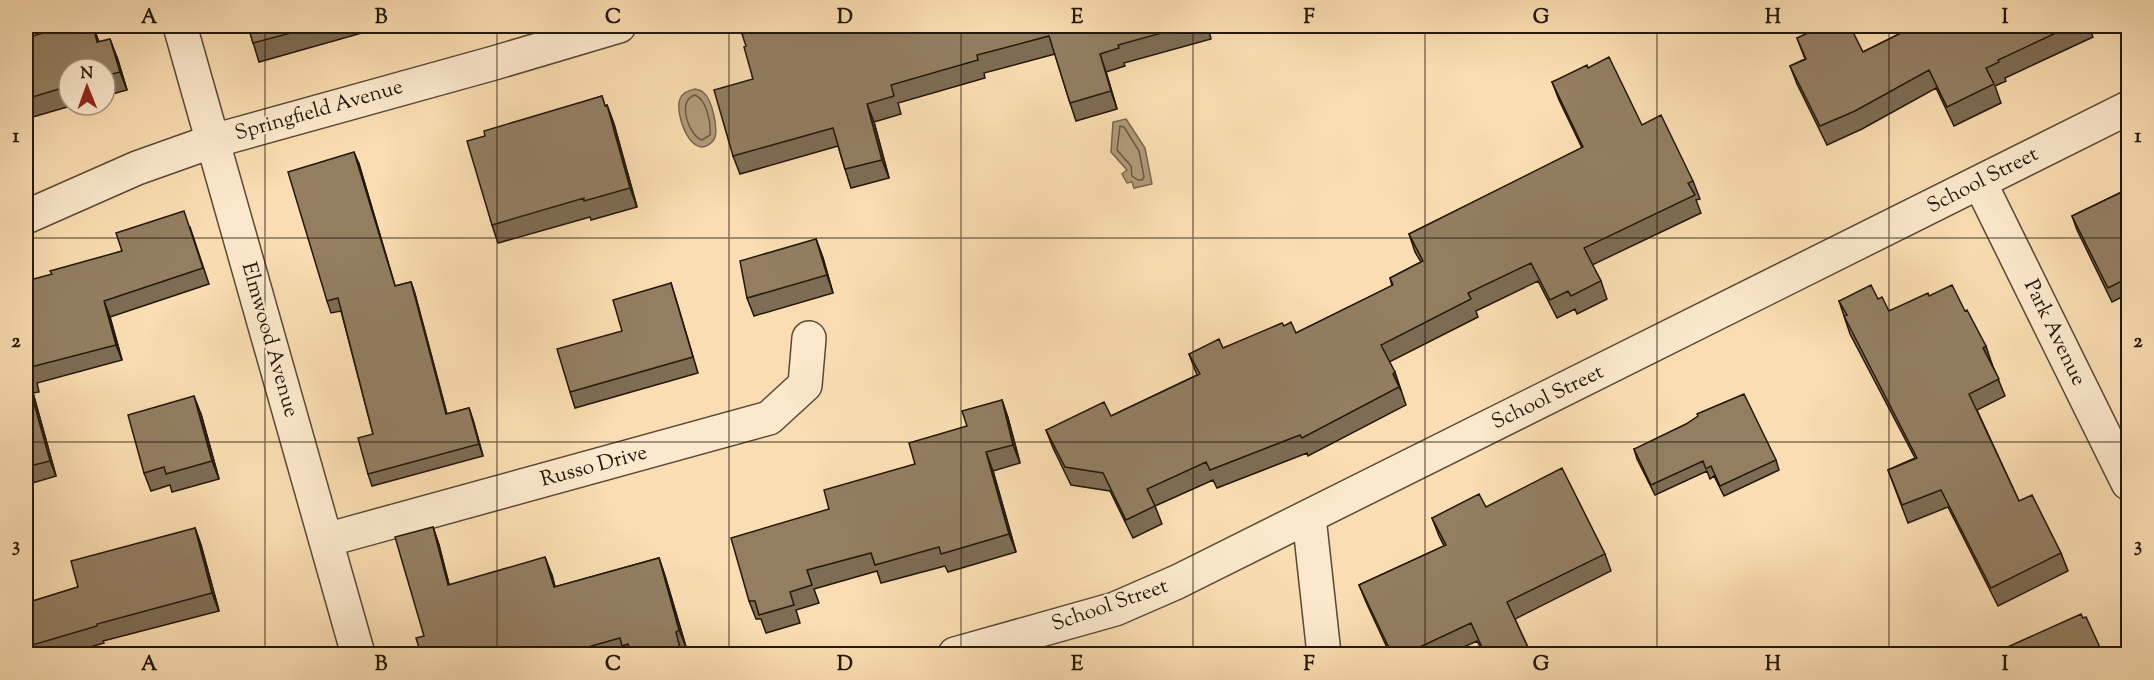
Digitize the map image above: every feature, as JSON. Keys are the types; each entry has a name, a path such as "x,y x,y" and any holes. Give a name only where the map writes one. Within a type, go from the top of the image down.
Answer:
{"street":[{"name":"Elmwood Avenue","path":"180,26 326,540 353,653"},
{"name":"Springfield Avenue","path":"26,217 137,168 213,141 619,26"},
{"name":"School Street","path":"954,654 1114,609 1177,582 2128,108"},
{"name":"Park Avenue","path":"1980,183 2128,483"},
{"name":"Russo Drive","path":"326,540 769,418 805,384 809,338"},
{"path":"1309,517 1324,654"}],"water":[{"path":"695,89 702,91 706,96 714,116 715,137 705,146 698,146 692,142 682,125 680,115 681,97 686,92"},
{"path":"1126,119 1145,148 1152,184 1134,188 1132,182 1127,183 1122,174 1127,170 1111,152 1113,122"}],"building":[{"path":"68,26 93,26 97,42 110,39 115,57 57,57 57,90 26,99 26,38"},
{"path":"248,26 317,26 253,43"},
{"path":"771,26 1187,26 1118,45 1119,48 1100,54 1111,91 1070,103 1049,36 977,55 978,60 891,85 894,96 867,104 882,160 845,169 833,128 733,156 714,90 753,79 742,34"},
{"path":"1823,26 1850,26 1863,52 1915,26 2071,26 1998,60 1999,62 1986,68 1994,84 1947,107 1929,70 1855,111 1820,126 1790,66 1806,59 1797,38"},
{"path":"1609,57 1642,125 1661,115 1693,181 1688,183 1695,195 1584,248 1601,281 1571,296 1568,291 1550,300 1531,263 1468,293 1471,299 1381,345 1395,372 1393,374 1399,387 1302,438 1300,435 1210,470 1206,462 1147,489 1155,506 1126,520 1103,473 1065,467 1046,430 1104,402 1111,416 1200,374 1189,354 1219,339 1223,348 1282,323 1284,326 1291,322 1296,333 1393,285 1390,278 1423,261 1409,234 1583,147 1552,82"},
{"path":"602,96 605,106 607,105 630,188 584,201 584,198 492,225 467,141 485,136 484,131"},
{"path":"354,152 395,286 411,282 446,414 469,408 479,444 368,474 358,438 373,434 338,298 327,301 288,172"},
{"path":"2128,189 2128,278 2108,288 2072,216"},
{"path":"184,211 203,268 104,301 116,345 31,367 33,376 27,378 50,461 26,467 26,287 32,285 30,280 52,274 50,271 122,251 116,233"},
{"path":"816,239 827,275 747,298 740,261"},
{"path":"671,283 693,357 570,392 557,349 622,331 613,300"},
{"path":"1871,285 1878,299 1882,297 1889,311 1952,285 1986,346 1983,348 1999,379 1969,394 2019,501 2032,495 2061,553 1991,588 1941,490 1902,505 1888,470 1917,458 1844,316 1847,315 1839,301"},
{"path":"1744,394 1776,460 1720,486 1711,466 1706,469 1703,461 1651,485 1634,449 1686,424 1698,416 1697,414"},
{"path":"194,396 212,461 166,474 164,467 144,473 128,415"},
{"path":"1002,400 1013,445 986,452 1009,534 941,554 939,547 875,565 871,553 807,570 812,585 790,592 794,605 759,615 755,601 749,601 731,538 829,509 824,490 915,464 909,443 967,426 962,411"},
{"path":"1562,468 1605,554 1507,602 1531,654 1485,654 1471,623 1405,654 1392,654 1359,585 1446,545 1432,518 1479,494 1486,507"},
{"path":"433,527 448,585 545,557 554,587 659,558 679,630 676,632 680,648 656,654 631,654 628,644 622,646 620,638 563,654 421,654 416,638 424,636 395,537"},
{"path":"195,528 212,593 97,624 97,626 29,646 31,653 26,654 26,603 78,587 71,561"},
{"path":"2081,614 2083,618 2086,617 2103,654 1992,654"}]}
